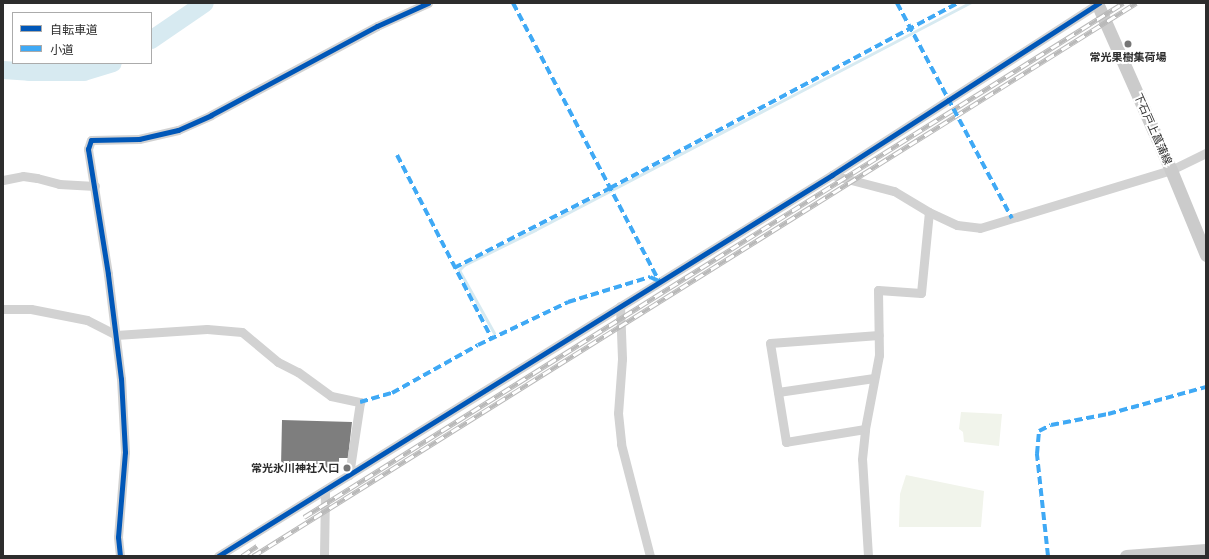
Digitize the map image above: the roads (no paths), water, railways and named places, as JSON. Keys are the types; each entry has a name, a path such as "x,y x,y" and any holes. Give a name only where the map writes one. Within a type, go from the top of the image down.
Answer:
{"main road":[{"name":"下石戸上菖蒲線","path":"1097,3 1171,170 1206,255"},
{"path":"1126,556 1206,550"}],"street":[{"path":"120,556 118,537 125,452 116,335 95,186 88,149 91,140 139,139 178,130 211,115 378,26 428,3"},
{"path":"218,556 832,175 1097,3"},
{"path":"832,175 894,191 929,212 957,225 980,228 1171,170 1206,153"},
{"path":"3,180 23,176 59,184 95,186"},
{"path":"868,556 862,459 865,429 878,354 878,290 921,293 929,212"},
{"path":"620,306 622,359 618,413 621,444 650,556"},
{"path":"3,309 30,309 87,320 116,335 207,329 242,332 278,362 298,372 331,396 360,402 349,475"},
{"path":"865,429 786,442 770,343 879,335"},
{"path":"778,392 874,378"},
{"path":"324,490 324,556"}],"waterway":[{"path":"152,39 205,3"},
{"path":"494,333 459,270 464,265 535,230 970,3"},
{"path":"3,70 29,72 84,72 110,64"}],"railway":[{"path":"304,517 1123,3"},
{"path":"253,556 1136,3"},
{"path":"242,556 257,546"}],"place":[{"name":"常光果樹集荷場","path":"1128,44"},
{"name":"常光氷川神社入口","path":"347,468"}]}
